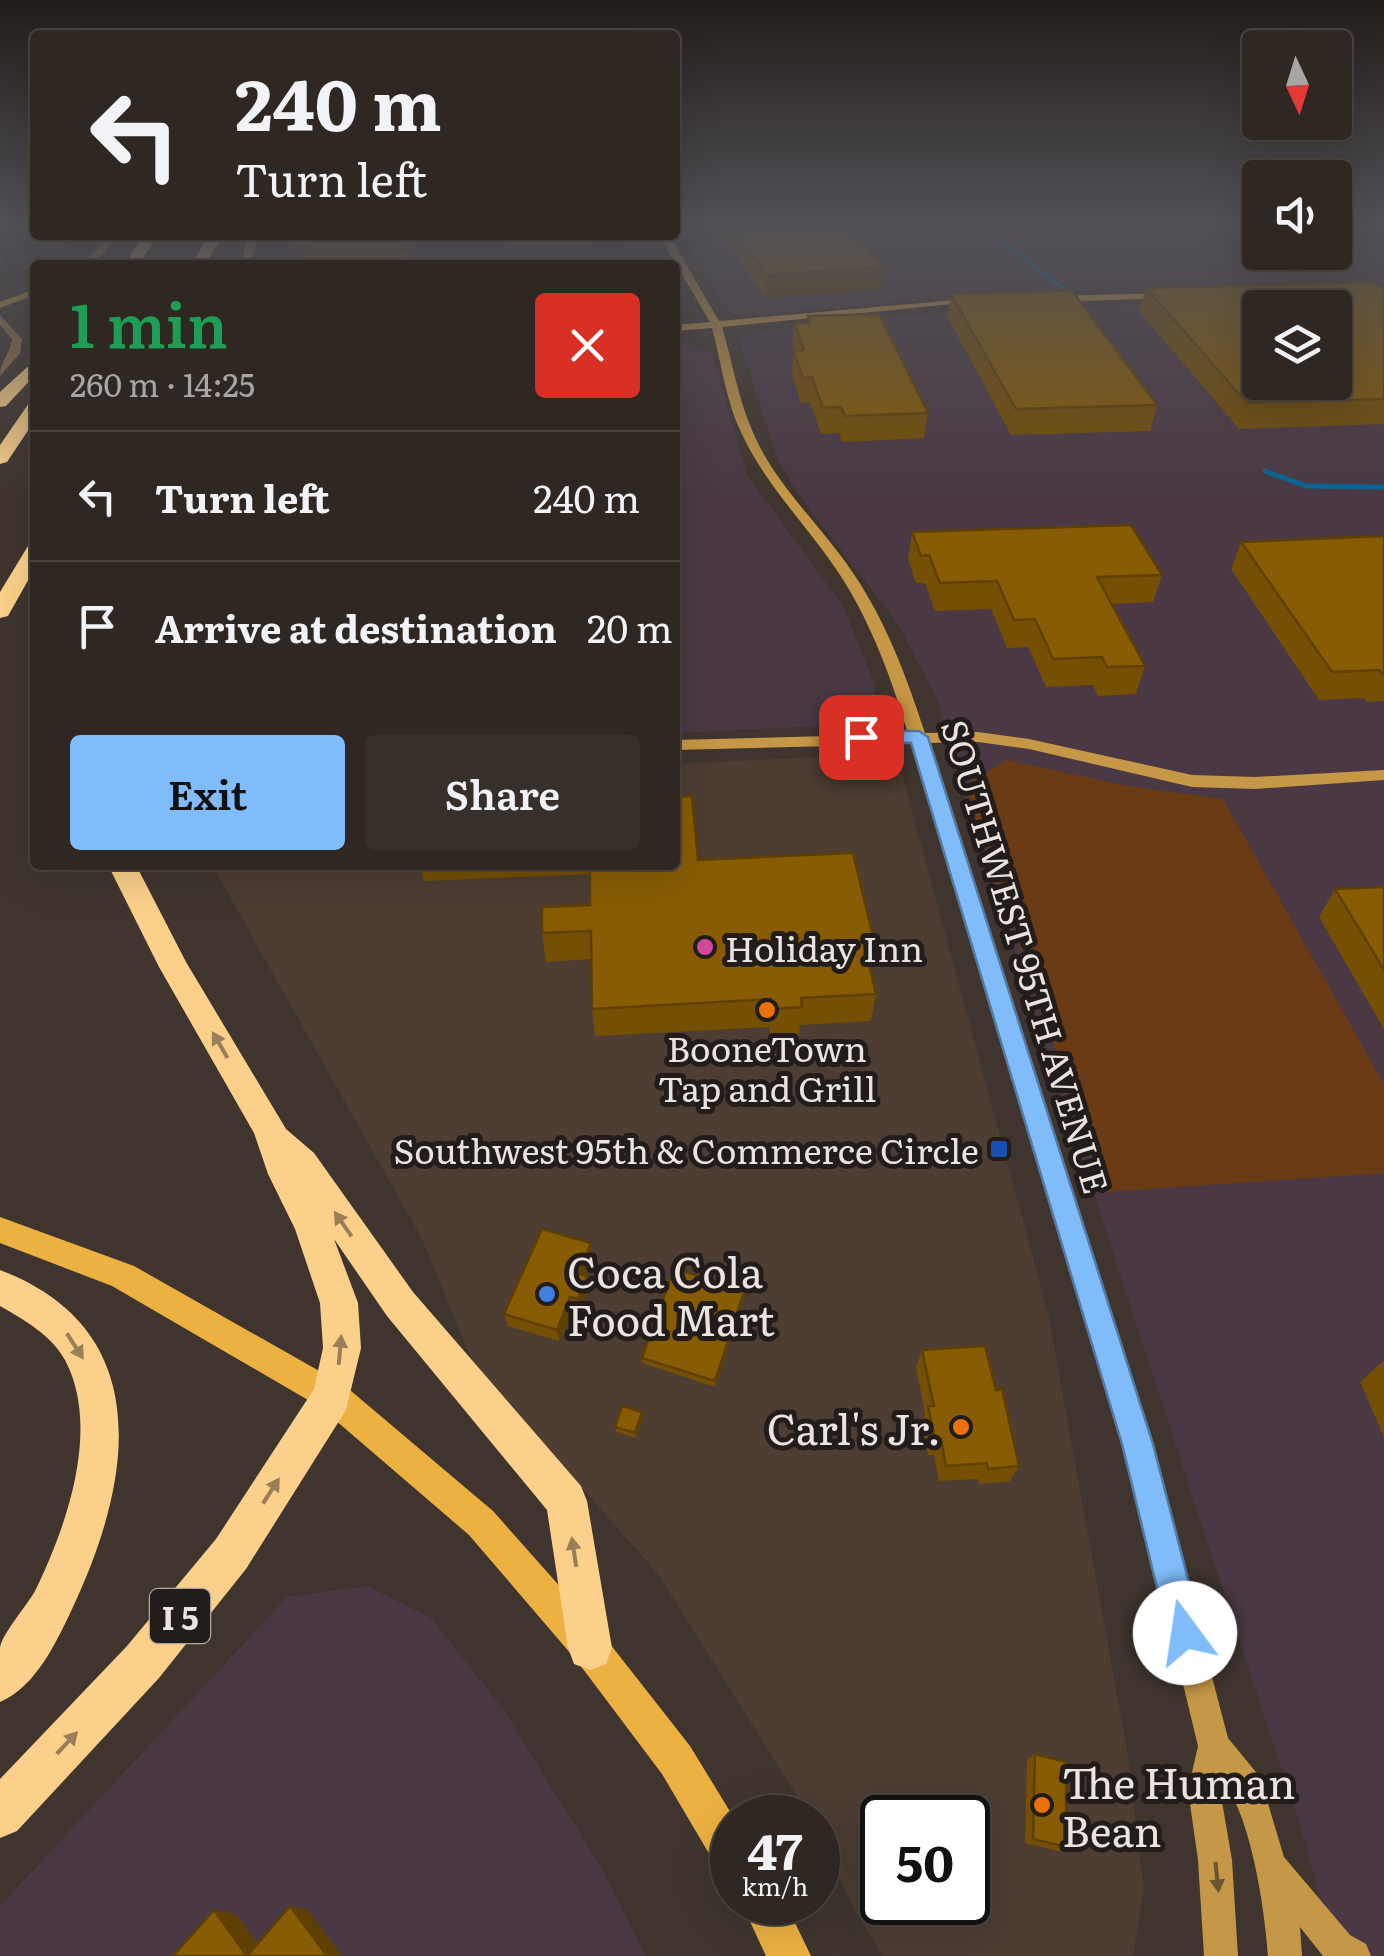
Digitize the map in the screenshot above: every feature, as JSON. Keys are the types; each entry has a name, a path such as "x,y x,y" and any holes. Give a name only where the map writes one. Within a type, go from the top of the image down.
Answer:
{"highway":[{"path":"0,402 30,370"},
{"path":"0,458 30,413"},
{"path":"0,611 30,559"},
{"name":"I 5","path":"0,1814 143,1662 231,1554 332,1396 342,1348 339,1304 312,1226 270,1130 174,967 125,870"},
{"name":"I 5","path":"270,1130 302,1163 422,1332 566,1501 590,1648"},
{"path":"0,1287 60,1323 82,1353 98,1396 99,1422 96,1482 79,1542 40,1622 0,1679"}],"main road":[{"name":"SOUTHWEST 95TH AVENUE","path":"709,312 716,324 746,431 785,496 846,573 869,611 919,737 1138,1444 1214,1746 1249,1788 1272,1864 1285,1956"},
{"path":"680,328 855,312"},
{"path":"680,744 919,737 1008,741 1192,781 1270,782 1384,775"},
{"path":"0,1230 124,1276 332,1396 480,1523 590,1648 676,1760 710,1816"},
{"name":"SOUTHWEST 95TH AVENUE","path":"1214,1746 1204,1790 1217,1874 1221,1956"},
{"path":"1272,1864 1338,1947 1354,1956"},
{"path":"774,1925 790,1956"}],"street":[{"path":"0,318 17,339 15,353 0,372"}],"shaded area":[{"path":"730,312 784,312 744,316"},
{"path":"941,312 1242,312 1242,400 1352,400 1352,312 1384,312 1384,1956 1334,1956 1306,1844 957,775 938,701 898,624 796,491 776,455 739,340 769,329"},
{"path":"680,341 712,353 747,475 843,606 874,683 875,708 840,725 680,733"},
{"path":"842,756 882,758 902,775 1048,1313 1127,1750 1144,1889 1133,1956 883,1956 864,1925 990,1925 990,1795 860,1795 860,1919 840,1879 840,1795 796,1795 658,1574 474,1365 421,1237 215,870 680,870 680,764"},
{"path":"1007,760 1128,786 1223,799 1384,1084 1384,1173 1104,1192 965,785"},
{"path":"367,1586 431,1618 503,1709 601,1868 646,1956 0,1956 0,1906 287,1597"}],"building":[{"path":"961,312 1088,312 1157,405 1016,409"},
{"path":"1167,312 1242,312 1242,397"},
{"path":"1352,312 1384,312 1384,399 1352,400"},
{"path":"879,314 928,413 845,416 841,407 823,408 812,377 803,378 793,351 804,350 794,323 810,323 808,316"},
{"path":"1244,400 1350,400 1247,403"},
{"path":"1131,525 1162,575 1097,577 1145,666 1107,667 1102,657 1053,659 1035,619 1014,620 997,581 940,583 929,555 921,556 912,532"},
{"path":"1384,536 1384,674 1379,670 1332,672 1241,542"},
{"name":"Holiday Inn","path":"692,796 698,860 853,853 873,937 863,938 876,994 801,998 802,1007 773,1009 771,999 592,1009 591,931 542,933 542,907 590,905 590,870 680,870 680,797"},
{"path":"1384,887 1384,970 1335,889"},
{"path":"542,1229 591,1243 579,1274 587,1276 578,1299 570,1297 557,1330 504,1314"},
{"path":"674,1269 745,1289 715,1381 642,1358"},
{"name":"Carl's Jr.","path":"985,1346 996,1390 1002,1389 1019,1466 946,1466 941,1439 935,1440 928,1406 934,1406 922,1350"},
{"path":"622,1406 642,1412 635,1433 615,1427"},
{"name":"The Human Bean","path":"1035,1754 1066,1762 1066,1847 1033,1839"},
{"path":"290,1906 327,1956 247,1956"},
{"path":"214,1910 247,1956 173,1956"}],"waterway":[{"path":"1265,471 1306,486 1384,487"}],"place":[{"name":"Holiday Inn","path":"705,947"},
{"name":"BooneTown Tap and Grill","path":"767,1010"},
{"name":"Southwest 95th & Commerce Circle","path":"999,1149"},
{"name":"Coca Cola Food Mart","path":"547,1294"},
{"name":"Carl's Jr.","path":"961,1427"},
{"name":"The Human Bean","path":"1042,1805"}],"route":[{"path":"861,737 919,737 1138,1444 1185,1633"}]}
